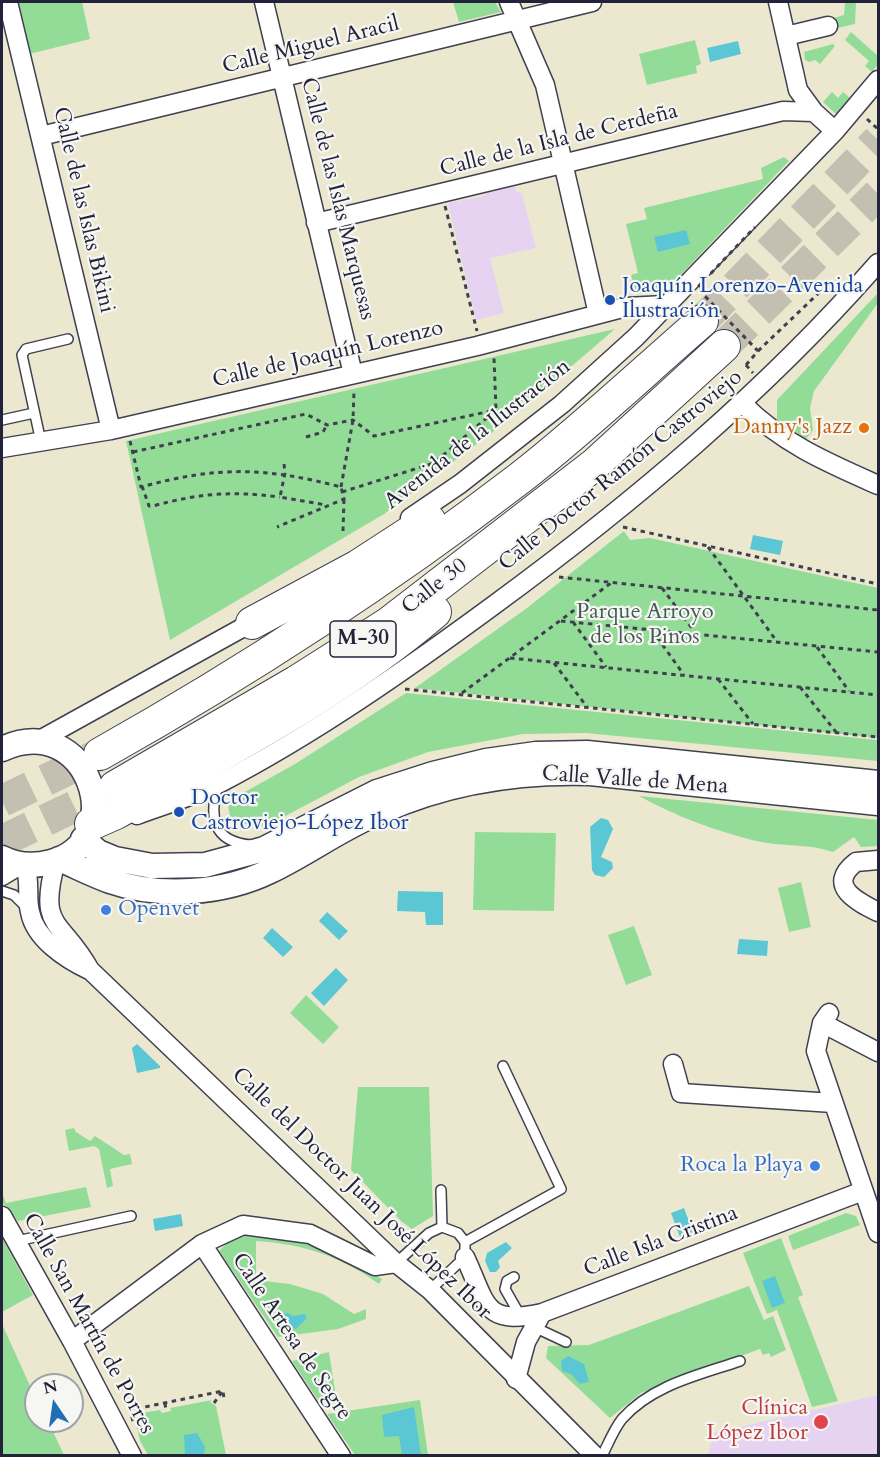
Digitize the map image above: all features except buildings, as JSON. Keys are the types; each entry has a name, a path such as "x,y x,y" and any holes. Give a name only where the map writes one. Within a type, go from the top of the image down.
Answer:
{"highway":[{"name":"Calle 30","path":"100,754 294,638 368,589 548,455 702,321"},
{"name":"Calle 30","path":"115,787 296,681 388,622 735,356"},
{"path":"252,623 358,566 488,482 548,455"},
{"path":"86,833 116,813 272,725 400,641 500,556 594,465"}],"main road":[{"path":"2,749 25,741 38,741 67,752 87,774 94,804 86,833 57,860 12,866"},
{"name":"Calle Valle de Mena","path":"86,833 108,857 152,866 179,867 231,860 280,842 377,792 433,774 486,761 536,754 587,753 879,783"},
{"name":"Calle Valle de Mena","path":"57,860 134,887 161,891 221,886 271,871 361,820 418,797 489,780 547,772 590,773 879,803"}],"street":[{"name":"Calle de las Islas Bikini","path":"8,2 111,430"},
{"name":"Calle de las Islas Marquesas","path":"264,2 352,374"},
{"path":"509,2 544,85 598,314"},
{"name":"Calle Miguel Aracil","path":"41,136 283,79 592,2"},
{"path":"778,2 798,90 814,112 835,131"},
{"path":"786,36 828,26"},
{"name":"Avenida de la Ilustración","path":"38,741 252,623 459,484 562,404 636,337 664,305 835,131 879,80"},
{"name":"Calle de la Isla de Cerdeña","path":"316,223 783,111 814,112"},
{"name":"Calle Doctor Ramón Castroviejo","path":"86,833 218,784 348,706 462,628 588,534 742,404 830,317 879,263"},
{"name":"Calle de Joaquín Lorenzo","path":"2,448 111,430 352,374 485,337 626,307 664,305"},
{"path":"626,307 638,317 640,324 636,337"},
{"path":"742,404 764,426 804,452 879,485"},
{"path":"57,860 48,889 50,914 90,970"},
{"path":"879,860 856,862 847,873 844,885 852,899 879,912"},
{"path":"12,866 30,888 30,913 35,927 72,962 90,970"},
{"name":"Calle del Doctor Juan José López Ibor","path":"90,970 396,1263 429,1290 595,1455"},
{"path":"879,1052 826,1018 816,1051 879,1233"},
{"path":"673,1065 681,1093 833,1103"},
{"name":"Calle Isla Cristina","path":"532,1319 863,1191"},
{"name":"Calle San Martín de Porres","path":"2,1216 132,1455"},
{"path":"72,1341 202,1244 243,1225 279,1227 310,1234 375,1266 396,1263"},
{"name":"Calle Artesa de Segre","path":"202,1244 341,1455"},
{"path":"465,1250 490,1309 502,1317 532,1319 516,1378"}],"lane":[{"path":"40,442 23,351 68,339"},
{"path":"2,420 34,413"},
{"path":"218,784 212,805 215,821 221,834 242,844 261,845 280,842"},
{"path":"2,891 21,900 30,913"},
{"path":"429,1290 465,1250 561,1190 503,1066"},
{"path":"441,1190 442,1227"},
{"path":"17,1241 130,1216"},
{"path":"396,1263 429,1233 442,1227 458,1233 465,1250"},
{"path":"514,1277 507,1281 505,1289 532,1319 566,1342"},
{"path":"602,1455 621,1420 646,1397 666,1387 740,1361"}],"path":[{"path":"445,205 485,337 496,410"},
{"path":"756,227 697,288 758,351"},
{"path":"735,356 758,351 825,287"},
{"path":"343,531 344,499 341,487 353,420 352,374"},
{"path":"133,452 306,414 327,425 353,420 374,436 496,410"},
{"path":"342,492 434,463 496,410"},
{"path":"306,437 323,432 327,425"},
{"path":"129,438 148,506 221,492 280,497 327,506"},
{"path":"280,497 285,473 284,464"},
{"path":"142,486 181,475 218,471 285,473 341,487"},
{"path":"277,527 344,499"},
{"path":"623,527 879,584"},
{"path":"708,546 742,597 778,643"},
{"path":"559,577 879,610"},
{"path":"460,694 611,583"},
{"path":"662,588 697,635"},
{"path":"561,621 879,652"},
{"path":"573,622 607,668"},
{"path":"652,630 684,675"},
{"path":"817,647 850,692"},
{"path":"510,658 879,695"},
{"path":"554,662 587,707"},
{"path":"718,679 753,724"},
{"path":"800,687 836,732"},
{"path":"405,689 879,737"},
{"path":"223,1391 224,1400"},
{"path":"134,1430 130,1410 223,1391"},
{"path":"214,1403 223,1391"},
{"path":"165,1403 166,1411"}],"shaded area":[{"path":"515,186 516,192 522,193 536,248 490,258 504,313 476,320 448,203 485,196 486,193"},
{"name":"Clínica López Ibor","path":"878,1395 878,1455 708,1455 714,1433"}],"green space":[{"path":"17,2 82,2 90,39 29,54"},
{"path":"453,2 495,2 501,12 459,22"},
{"path":"845,2 856,2 855,24 829,30 826,20 844,15"},
{"path":"851,32 878,56 878,64 872,72 865,66 869,61 845,40"},
{"path":"695,40 701,64 696,66 697,73 647,85 639,54"},
{"path":"833,44 835,46 820,64 815,60 809,62 805,60 804,52"},
{"path":"832,92 838,98 843,92 850,98 836,114 823,102"},
{"path":"784,157 789,161 671,285 636,294 631,275 638,273 626,224 647,219 644,208 763,179 761,168"},
{"path":"878,293 878,303 814,391 810,408 813,430 806,439 777,419 777,400"},
{"path":"615,329 510,419 384,514 170,640 126,441"},
{"name":"Parque Arroyo de los Pinos","path":"624,531 630,540 650,538 878,588 878,738 415,688 527,608"},
{"path":"406,693 878,740 878,761 586,733 523,734 428,752 359,777 263,826 236,823 230,816 228,806 236,797 295,764"},
{"path":"639,796 878,820 878,846 861,847 854,837 833,852 814,847 756,841 696,822"},
{"path":"475,832 556,833 554,911 473,910"},
{"path":"801,882 811,927 789,932 778,888"},
{"path":"634,926 652,975 626,985 608,935"},
{"path":"306,995 339,1027 323,1044 290,1013"},
{"path":"358,1087 429,1087 433,1216 412,1229 401,1221 351,1170"},
{"path":"74,1128 76,1132 90,1141 95,1136 124,1155 130,1154 132,1164 110,1169 113,1186 107,1188 99,1149 94,1146 69,1151 65,1130"},
{"path":"86,1187 91,1207 18,1221 2,1202 2,1193 6,1203"},
{"path":"846,1213 856,1216 860,1225 793,1250 788,1236"},
{"path":"244,1236 288,1236 320,1245 382,1279 379,1284 365,1274 321,1253 290,1245 256,1241 256,1280 290,1284 323,1294 354,1314 366,1309 366,1319 338,1329 278,1337 219,1251 226,1244"},
{"path":"2,1238 33,1295 2,1312"},
{"path":"781,1238 803,1295 798,1297 838,1401 812,1407 777,1310 767,1314 743,1253"},
{"path":"749,1286 764,1320 773,1316 786,1350 771,1357 769,1353 763,1355 760,1349 641,1393 610,1418 546,1358 548,1346 589,1345"},
{"path":"2,1324 24,1373 24,1433 54,1433 64,1455 2,1455"},
{"path":"329,1352 337,1404 322,1406 292,1361"},
{"path":"212,1400 210,1402 216,1406 226,1455 148,1455 140,1441 136,1422 142,1413 160,1410 162,1413 171,1411 170,1408"},
{"path":"420,1400 428,1455 355,1455 327,1414"}],"water":[{"path":"738,41 741,54 710,62 707,48"},
{"path":"686,230 690,244 658,252 654,237"},
{"path":"753,535 783,541 780,555 750,549"},
{"path":"601,818 608,820 613,829 601,857 612,862 613,868 604,877 595,875 592,870 590,827"},
{"path":"398,891 443,892 443,925 426,925 425,912 397,911"},
{"path":"327,912 348,931 339,940 319,921"},
{"path":"272,928 293,947 283,957 263,938"},
{"path":"739,939 768,941 767,956 737,954"},
{"path":"336,968 348,980 324,1006 311,993"},
{"path":"137,1044 160,1068 137,1073 132,1048"},
{"path":"684,1208 693,1232 680,1237 671,1213"},
{"path":"181,1214 183,1226 155,1231 153,1219"},
{"path":"506,1242 512,1248 498,1261 500,1267 496,1272 490,1272 485,1261 487,1253"},
{"path":"775,1276 785,1303 772,1308 762,1281"},
{"path":"288,1313 293,1316 305,1314 307,1318 296,1329 281,1326 278,1320 281,1314"},
{"path":"568,1356 584,1364 589,1382 580,1384 571,1374 562,1371 561,1361"},
{"path":"414,1407 421,1455 402,1455 399,1436 384,1437 382,1415"},
{"path":"197,1433 205,1447 204,1455 185,1455 184,1435"}],"tunnel":[{"path":"702,321 878,140"},
{"path":"724,346 878,194"},
{"path":"2,801 100,754"},
{"path":"2,841 115,787"}],"place":[{"name":"Joaquín Lorenzo-Avenida Ilustración","path":"610,300"},
{"name":"Danny's Jazz","path":"864,428"},
{"name":"Doctor Castroviejo-López Ibor","path":"179,812"},
{"name":"Openvet","path":"106,910"},
{"name":"Roca la Playa","path":"815,1166"},
{"name":"Clínica López Ibor","path":"821,1422"}]}
